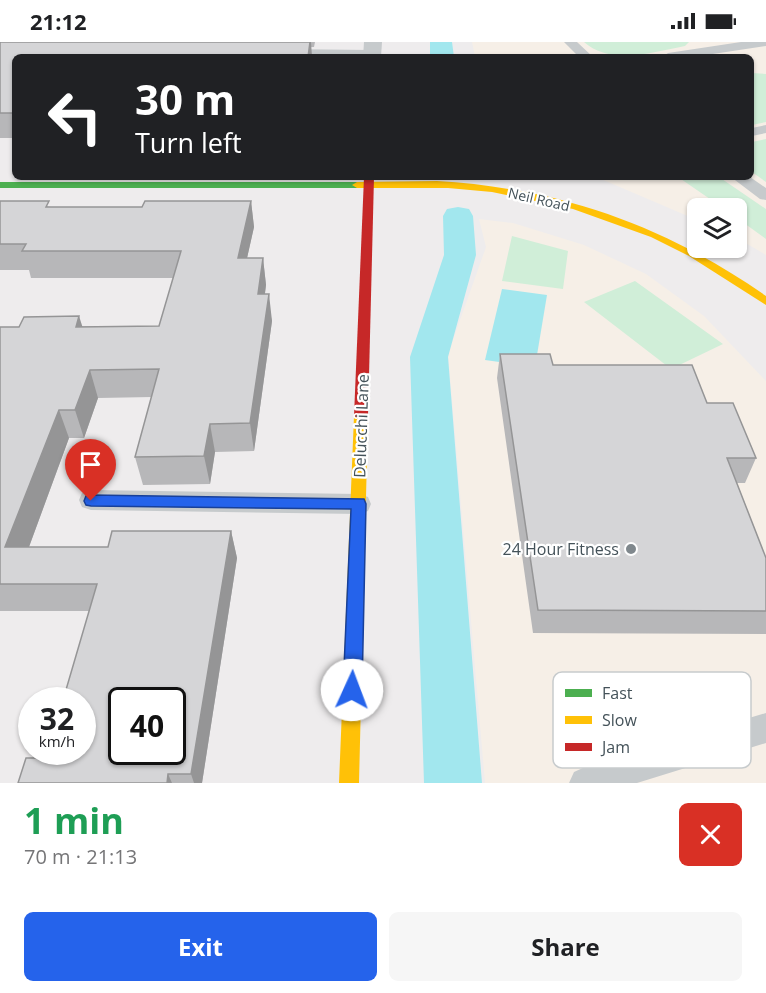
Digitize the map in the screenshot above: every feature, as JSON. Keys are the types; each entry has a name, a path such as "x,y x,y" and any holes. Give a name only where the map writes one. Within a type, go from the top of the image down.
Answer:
{"street":[{"name":"Neil Road","path":"0,185 369,181 512,191 546,198 640,228 680,245 718,266 766,301"},
{"name":"Delucchi Lane","path":"350,783 369,181"}],"lane":[{"path":"570,42 583,54"},
{"path":"680,54 718,45 741,46 766,42"},
{"path":"741,46 766,56"},
{"path":"269,53 372,51"},
{"path":"744,180 766,195"},
{"path":"91,501 358,504"},
{"path":"751,733 766,728"},
{"path":"585,783 634,768"}],"shaded area":[{"path":"472,42 766,42 766,255 747,244 747,198 687,198 687,216 603,180 754,180 754,54 474,54"},
{"path":"479,219 513,223 584,245 646,274 704,316 766,381 766,783 485,783 448,354 486,247"}],"green space":[{"path":"584,42 689,42 685,46 640,54 607,54"},
{"path":"754,73 766,74 766,122 754,125"},
{"path":"766,139 766,182 754,173 754,142"},
{"path":"682,180 723,180 766,209 766,239 747,225 747,198 708,198"},
{"path":"512,236 568,251 563,289 502,281"},
{"path":"635,281 723,344 671,369 584,302"}],"water":[{"path":"502,289 547,295 535,367 485,360"}],"building":[{"path":"0,42 310,42 308,54 12,54 12,113 0,113"},
{"path":"0,201 49,201 46,207 142,207 145,201 251,201 238,258 263,258 258,294 269,294 250,423 210,424 204,456 135,457 159,369 90,370 75,410 59,410 5,547 108,547 112,531 231,531 191,774 168,774 167,783 18,783 24,765 96,765 96,687 67,687 97,584 0,584 0,327 19,327 24,317 79,316 76,327 159,326 181,251 22,251 26,244 0,244"},
{"name":"24 Hour Fitness","path":"500,354 550,354 553,365 692,365 707,403 733,403 756,458 727,458 766,558 766,611 538,610"}],"waterway":[{"path":"441,42 442,54"},
{"path":"453,783 429,357 460,255 458,216"}],"traffic: fast":[{"path":"0,185 357,185"}],"traffic: slow":[{"path":"357,185 448,185 492,189 576,206 655,235 693,254 766,301"},
{"path":"349,783 361,416"}],"traffic: jam":[{"path":"361,416 369,180"}],"place":[{"name":"24 Hour Fitness","path":"631,549"}],"route":[{"path":"91,501 358,504 352,690"}]}
